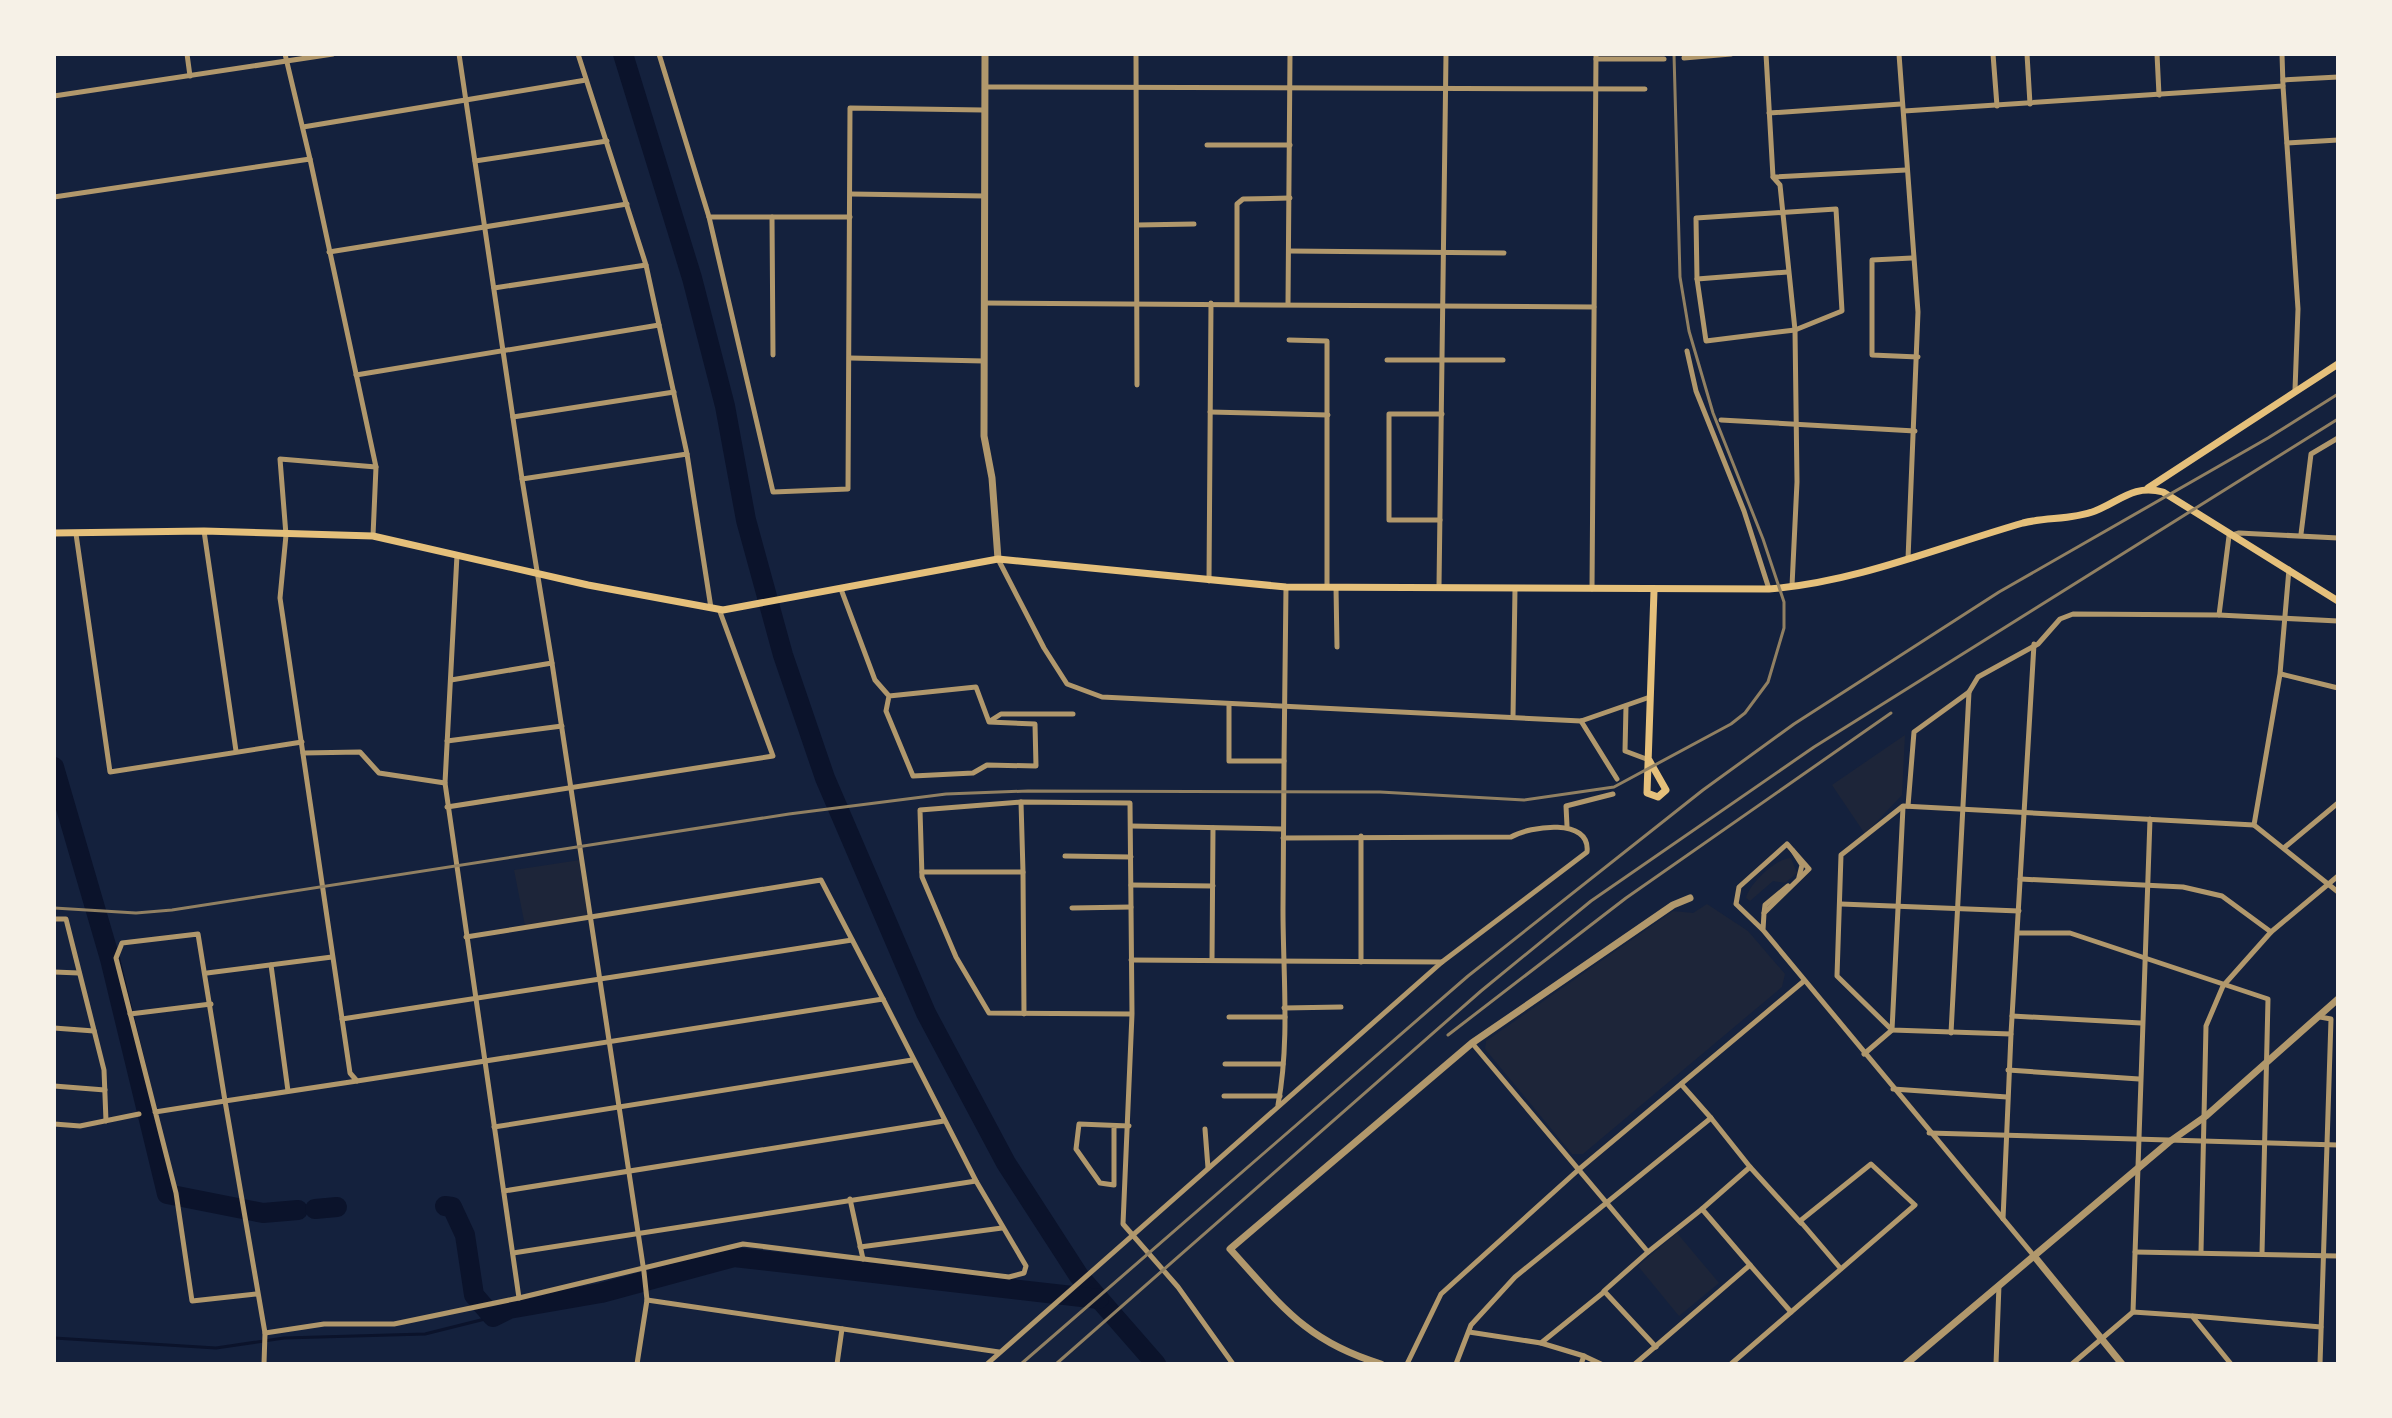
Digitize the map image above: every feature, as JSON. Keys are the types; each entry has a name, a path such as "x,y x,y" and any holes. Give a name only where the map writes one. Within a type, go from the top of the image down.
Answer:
{"main road":[{"path":"54,533 204,531 373,536 718,609 998,559 1286,587 1654,591 1769,589 1824,584 2036,520 2066,518 2096,511 2122,495 2148,488 2338,364"},
{"path":"2148,488 2163,492 2229,536 2289,568 2338,601"},
{"path":"1649,760 1666,790 1658,797 1647,793 1654,591"}],"street":[{"path":"187,54 190,76"},
{"path":"54,96 286,58 333,54"},
{"path":"459,54 535,572 572,788 644,1270 647,1300 637,1364"},
{"path":"447,807 773,756 718,609 646,265 578,54"},
{"path":"659,54 709,217 773,492 848,489 850,108 983,110"},
{"path":"985,54 984,436 992,478 998,559 1044,648 1067,684 1122,700 1581,721 1651,696"},
{"path":"1136,54 1137,385"},
{"path":"1288,304 1290,54"},
{"path":"1439,588 1446,54"},
{"path":"1684,58 1731,54"},
{"path":"1766,54 1773,177 1780,185 1795,330 1797,426 1791,587"},
{"path":"1899,54 1918,312 1908,559"},
{"path":"1993,54 1997,106"},
{"path":"2027,54 2030,104"},
{"path":"2157,54 2159,95"},
{"path":"2282,54 2298,309 2295,390"},
{"path":"1592,590 1596,56 1664,59"},
{"path":"286,58 376,467 373,536"},
{"path":"1769,113 2030,104 2338,77"},
{"path":"303,127 586,80"},
{"path":"985,87 1645,89"},
{"path":"2287,143 2338,140"},
{"path":"475,161 607,141"},
{"path":"1207,145 1290,145"},
{"path":"54,197 310,159"},
{"path":"1773,177 1906,170"},
{"path":"851,194 985,196"},
{"path":"1237,303 1237,204 1243,199 1290,198"},
{"path":"329,252 627,204"},
{"path":"1836,209 1842,311 1795,330 1706,341 1697,279 1696,218 1836,209"},
{"path":"709,217 850,217"},
{"path":"772,217 773,355"},
{"path":"1137,225 1194,224"},
{"path":"1289,251 1504,253"},
{"path":"1912,258 1872,260 1872,355 1918,357"},
{"path":"494,288 646,265"},
{"path":"1697,279 1788,272"},
{"path":"984,303 1594,307"},
{"path":"1209,581 1211,303"},
{"path":"356,375 659,325"},
{"path":"1289,340 1327,341 1327,587"},
{"path":"1687,351 1696,391 1744,511 1769,589"},
{"path":"850,358 984,361"},
{"path":"1387,360 1503,360"},
{"path":"513,417 674,392"},
{"path":"1210,412 1328,415"},
{"path":"1440,520 1389,520 1389,414 1442,414"},
{"path":"1721,420 1915,431"},
{"path":"2301,534 2311,454 2338,438"},
{"path":"522,479 687,454"},
{"path":"357,1081 350,1073 280,598 286,535 280,459 376,467"},
{"path":"204,531 236,751"},
{"path":"76,534 110,772 302,742"},
{"path":"2219,615 2229,536 2301,534 2338,538"},
{"path":"457,555 445,783 447,807 519,1298"},
{"path":"2254,825 2280,674 2289,568"},
{"path":"1278,1106 1285,1017 1282,829 1286,587"},
{"path":"1336,587 1337,647"},
{"path":"841,589 875,680 889,696"},
{"path":"1513,717 1515,589"},
{"path":"1864,1054 1892,1030 1906,806 1914,732 1969,692 1978,677 2034,644 2060,619 2073,614 2219,615 2338,621"},
{"path":"2003,1220 2008,1070 2034,644"},
{"path":"451,680 552,663"},
{"path":"2280,674 2338,688"},
{"path":"889,696 976,687 989,722"},
{"path":"1951,1033 1969,692"},
{"path":"889,696 886,711 913,776 973,773 987,765 1036,766 1035,724 989,722"},
{"path":"1229,704 1229,761 1284,761"},
{"path":"1626,705 1625,751 1649,760"},
{"path":"989,722 1001,714 1073,714"},
{"path":"1581,721 1617,779"},
{"path":"447,741 562,726"},
{"path":"303,753 360,752 379,773 445,783"},
{"path":"1567,826 1566,806 1613,794"},
{"path":"1021,802 1024,1014"},
{"path":"1132,1014 989,1013 956,957 922,872 920,810 1021,802 1130,803 1132,1014 1123,1224 1178,1287 1233,1364"},
{"path":"2285,847 2338,803"},
{"path":"2011,1034 1892,1030 1837,976 1841,855 1906,806 2254,825 2330,882 2338,892"},
{"path":"2133,1312 2145,886 2150,819"},
{"path":"1131,826 1282,829"},
{"path":"987,1364 1442,962 1587,852 1583,836 1567,826 1519,832 1511,837 1283,838"},
{"path":"1212,960 1213,828"},
{"path":"1361,836 1361,962"},
{"path":"1763,930 1765,905 1802,875 1802,865 1791,848 1783,846 1738,890 1736,904 1763,930 2122,1364"},
{"path":"1065,856 1131,857"},
{"path":"922,872 1023,872"},
{"path":"2201,1252 2206,1026 2223,986 2271,932 2338,876"},
{"path":"2020,879 2183,887 2222,896 2271,932"},
{"path":"266,1336 324,1324 394,1324 644,1270 743,1244 1009,1277 1024,1273 1026,1266 944,1121 821,880 466,937"},
{"path":"1131,885 1213,886"},
{"path":"1381,1364 1319,1339 1298,1324 1230,1249 1472,1043 1673,905 1690,898"},
{"path":"1841,904 2019,911"},
{"path":"1072,908 1131,907"},
{"path":"54,919 66,919 94,1031 105,1090 106,1121"},
{"path":"2018,933 2070,933 2143,960 2268,999 2262,1254"},
{"path":"257,1294 192,1301 176,1193 116,958 122,943 198,934 266,1336 264,1364"},
{"path":"342,1019 852,940"},
{"path":"206,973 332,957"},
{"path":"1131,960 1442,962"},
{"path":"271,965 288,1091"},
{"path":"54,972 79,973"},
{"path":"1407,1364 1441,1294 1577,1171 1804,981"},
{"path":"155,1112 483,1064 883,999"},
{"path":"1908,1363 2169,1142 2206,1116 2338,999"},
{"path":"130,1014 211,1004"},
{"path":"1284,1008 1341,1007"},
{"path":"2012,1016 2141,1023"},
{"path":"1229,1017 1285,1017"},
{"path":"2319,1017 2334,1020 2320,1364"},
{"path":"54,1028 94,1031"},
{"path":"1472,1043 1648,1252"},
{"path":"494,1127 912,1060"},
{"path":"1225,1064 1283,1064"},
{"path":"2008,1070 2139,1079"},
{"path":"1681,1084 1841,1269"},
{"path":"54,1086 105,1090"},
{"path":"1892,1089 2007,1097"},
{"path":"1224,1096 1280,1096"},
{"path":"54,1124 80,1126 139,1114"},
{"path":"1456,1364 1469,1332 1515,1277 1711,1118"},
{"path":"504,1191 944,1121"},
{"path":"1114,1126 1114,1185 1100,1183 1076,1149 1079,1124 1129,1126"},
{"path":"1205,1129 1208,1169"},
{"path":"1929,1133 2338,1145"},
{"path":"1731,1364 1915,1205 1871,1164 1800,1221 1802,1224"},
{"path":"1541,1343 1750,1167"},
{"path":"513,1253 976,1181"},
{"path":"850,1199 863,1259"},
{"path":"1702,1209 1791,1312"},
{"path":"860,1247 1002,1228"},
{"path":"2135,1252 2338,1256"},
{"path":"1635,1364 1750,1265"},
{"path":"1996,1364 1999,1284"},
{"path":"1604,1291 1656,1347"},
{"path":"647,1300 999,1352"},
{"path":"2072,1364 2133,1312 2321,1327"},
{"path":"2192,1316 2231,1364"},
{"path":"837,1364 842,1329"},
{"path":"1469,1332 1541,1343 1601,1364"},
{"path":"1581,1364 1584,1356"}],"shaded area":[{"path":"1905,735 1902,795 1865,834 1832,785"},
{"path":"1791,858 1797,873 1785,883 1773,881 1750,901 1746,898 1764,873 1778,862"},
{"path":"580,860 590,916 525,926 514,870"},
{"path":"1707,904 1748,931 1785,974 1782,987 1583,1154 1572,1154 1485,1049 1486,1041 1673,911 1693,913"},
{"path":"1677,1233 1719,1283 1679,1316 1638,1266"}],"waterway":[{"path":"623,54 692,278 725,406 746,520 783,655 825,778 926,1013 1006,1163 1079,1276 1156,1364"},
{"path":"54,767 110,959 167,1194 263,1213 298,1210"},
{"path":"445,1206 452,1207 465,1235 474,1295 493,1317 509,1309 601,1293 734,1257 1099,1299"},
{"path":"315,1209 337,1207"},
{"path":"54,1338 216,1348 284,1338 425,1334 493,1317"}],"railway":[{"path":"54,908 136,913 172,910 789,814 946,794 1028,791 1380,792 1524,800 1614,787 1731,724 1745,713 1768,682 1784,628 1784,602 1763,539 1713,413 1689,331 1680,277 1674,54"},
{"path":"1021,1364 1468,976 1703,790 1794,724 1999,592 2268,438 2338,394"},
{"path":"1056,1364 1481,991 1591,901 1814,747 2338,419"},
{"path":"1448,1035 1626,898 1891,713"}]}
